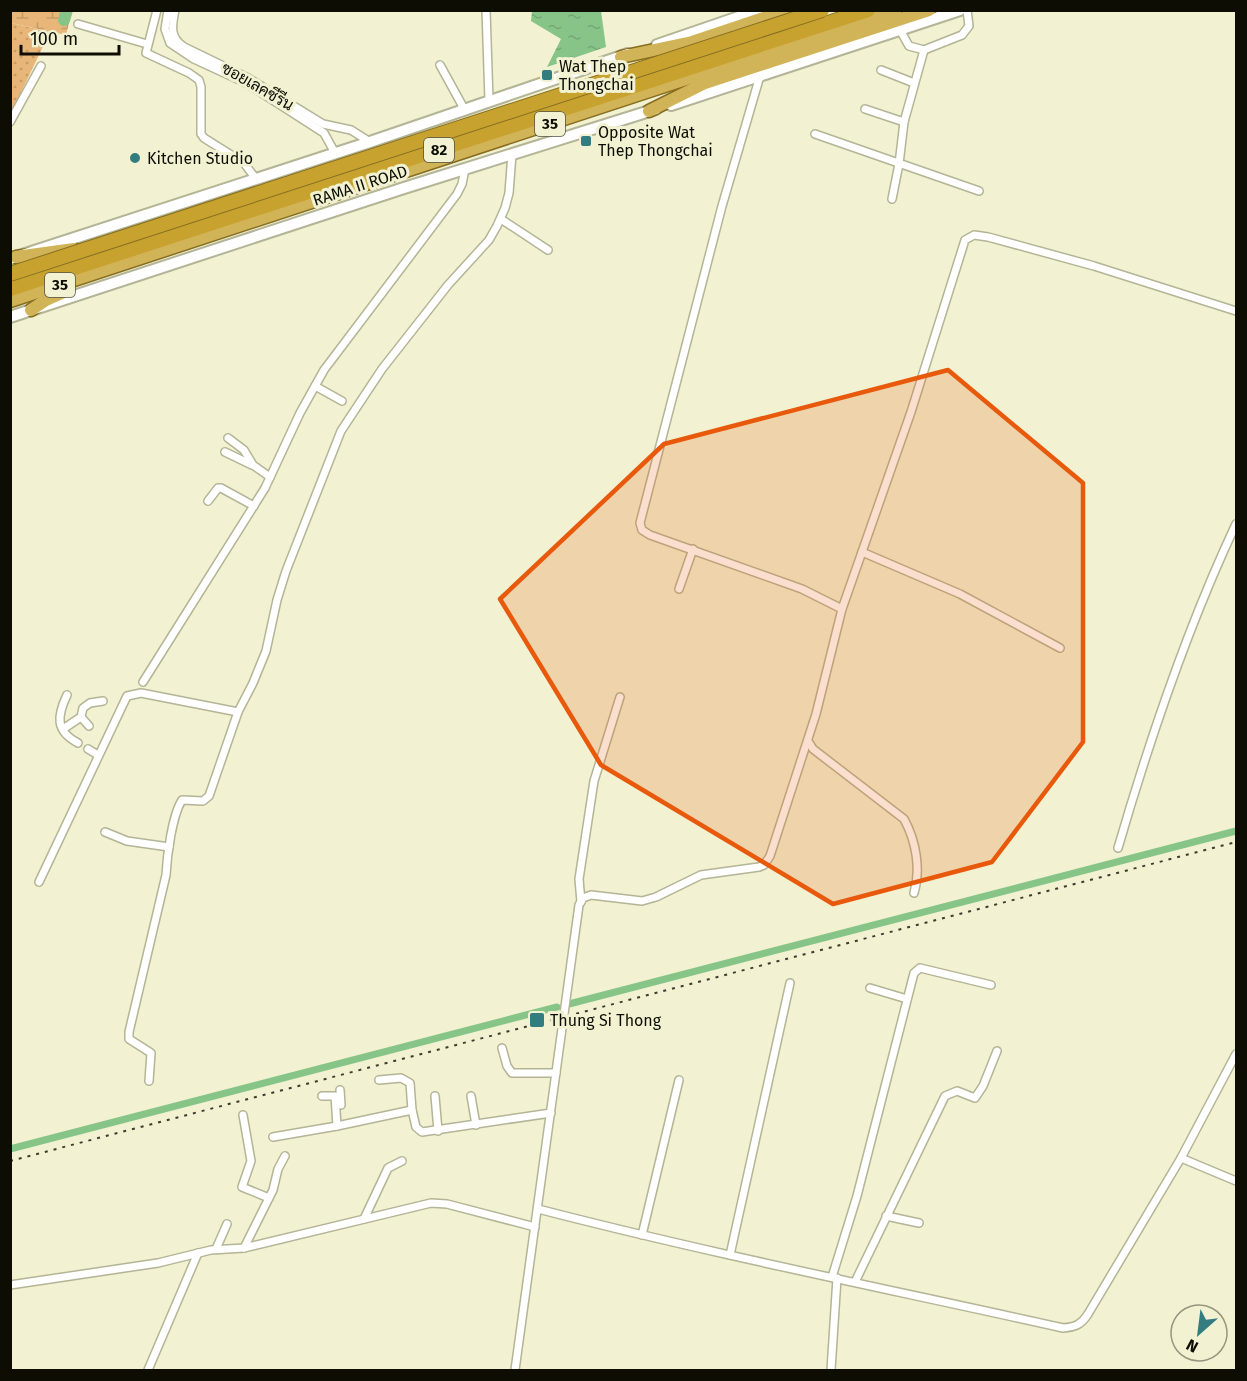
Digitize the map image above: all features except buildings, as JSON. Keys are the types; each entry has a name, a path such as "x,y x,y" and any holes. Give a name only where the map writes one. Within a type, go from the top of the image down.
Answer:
{"highway":[{"path":"621,57 692,42 787,10"},
{"name":"82","path":"10,274 822,10"},
{"name":"RAMA II ROAD","path":"10,274 829,10"},
{"name":"82","path":"10,289 868,10"},
{"name":"RAMA II ROAD","path":"10,301 896,10"},
{"path":"645,93 705,83 929,10"},
{"path":"638,72 692,42"},
{"path":"649,111 705,83"},
{"path":"13,258 103,244"},
{"path":"31,310 46,300 109,269"}],"main road":[{"name":"35","path":"13,258 461,112 759,10"},
{"name":"RAMA II ROAD","path":"10,317 960,10"}],"street":[{"path":"157,10 145,52 199,80 201,134 244,163 256,179"},
{"path":"486,10 489,101"},
{"path":"900,30 909,46 924,50 962,35 969,26 967,10"},
{"name":"ซอยเลคซีรีน","path":"171,11 172,30 177,42 323,124 351,130 370,142"},
{"path":"78,24 147,44"},
{"path":"892,199 904,122 924,50"},
{"path":"440,65 462,105 461,112"},
{"path":"10,122 41,66"},
{"path":"881,70 914,82"},
{"path":"760,76 722,206 640,523 642,530 650,535 802,589 842,609"},
{"name":"ซอยเลคซีรีน","path":"247,81 324,133 335,153"},
{"path":"865,109 904,122"},
{"path":"815,134 979,190"},
{"path":"149,1081 151,1053 129,1039 129,1032 166,875 169,847 179,805 182,800 203,801 210,796 238,712 266,651 286,570 340,431 382,369 462,268 489,240 501,219 509,193 512,154"},
{"path":"143,682 254,506 300,413 334,355 457,194 465,169"},
{"path":"501,219 548,250"},
{"path":"581,902 586,896 591,895 642,900 656,897 701,876 764,865 774,848 807,741 842,609 911,412 963,244 969,237 974,235 988,237 1094,266 1236,310"},
{"path":"315,386 342,401"},
{"path":"228,438 243,450 253,465"},
{"path":"225,452 253,465 270,477"},
{"path":"208,501 218,488 221,488 254,506"},
{"path":"1118,848 1142,764 1182,652 1210,580 1236,524"},
{"path":"679,589 693,549"},
{"path":"862,552 960,594 1060,648"},
{"path":"39,882 124,699 132,694 141,693 238,712"},
{"path":"67,695 59,716 63,729 70,739 78,743"},
{"path":"515,1371 581,902 579,879 594,781 620,697"},
{"path":"89,726 81,717 81,711 86,705 102,701"},
{"path":"63,729 81,717"},
{"path":"807,741 813,749 904,819 912,833 919,877 914,893"},
{"path":"88,749 98,754"},
{"path":"105,832 127,841 169,847"},
{"path":"831,1371 835,1278 914,973 920,968 991,985"},
{"path":"730,1255 790,983"},
{"path":"870,988 907,999"},
{"path":"502,1048 507,1066 512,1073 556,1072"},
{"path":"855,1282 945,1096 957,1090 975,1098 983,1086 998,1051"},
{"path":"538,1209 730,1255 1063,1328 1073,1328 1088,1314 1181,1158 1236,1054"},
{"path":"379,1080 401,1078 410,1083 412,1110 419,1131 438,1131 550,1113"},
{"path":"642,1235 679,1080"},
{"path":"339,1126 340,1090"},
{"path":"322,1096 335,1096 339,1126"},
{"path":"435,1096 438,1131"},
{"path":"471,1096 477,1125"},
{"path":"273,1137 412,1110"},
{"path":"243,1115 251,1161 242,1187 269,1198"},
{"path":"244,1248 269,1198 280,1164 285,1156"},
{"path":"1181,1158 1236,1181"},
{"path":"364,1219 388,1168 402,1161"},
{"path":"10,1285 146,1265 216,1249 244,1248 439,1203 535,1227"},
{"path":"886,1216 919,1223"},
{"path":"216,1249 227,1224"},
{"path":"148,1371 198,1253"}],"highlighted area":[{"path":"948,370 1083,483 1083,742 992,862 833,904 601,765 500,599 664,444"}],"green space":[{"path":"11,10 72,11 66,35 11,23"},
{"path":"11,23 50,32 11,113"}],"water":[{"path":"532,11 601,11 606,47 547,67 561,39 531,21"}],"waterway":[{"path":"64,20 67,10"},
{"path":"569,1004 1236,831"},
{"path":"10,1149 557,1007"}],"railway":[{"path":"10,1161 1236,842"}],"place":[{"name":"Wat Thep Thongchai","path":"547,75"},
{"name":"Opposite Wat Thep Thongchai","path":"586,141"},
{"name":"Kitchen Studio","path":"135,158"},
{"name":"Thung Si Thong","path":"537,1020"}]}
